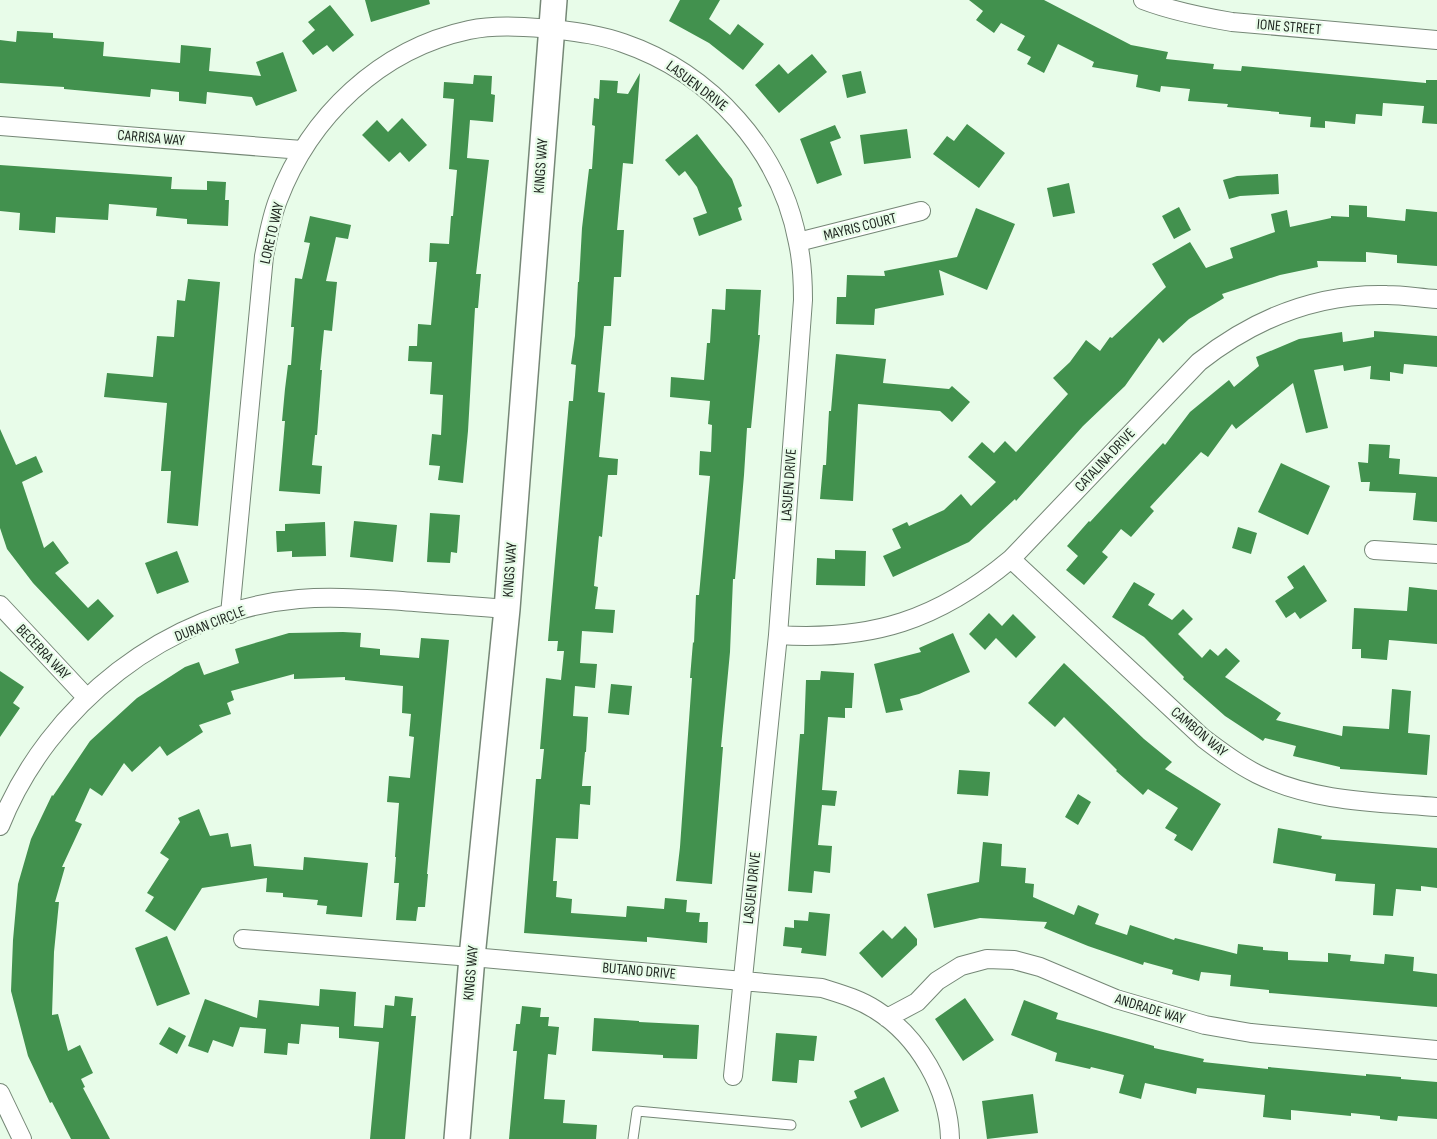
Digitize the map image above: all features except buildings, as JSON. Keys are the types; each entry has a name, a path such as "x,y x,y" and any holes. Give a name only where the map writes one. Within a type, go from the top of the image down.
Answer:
{"street":[{"name":"KINGS WAY","path":"457,1139 472,957 507,609 554,0"},
{"name":"IONE STREET","path":"1143,0 1194,15 1232,22 1437,40"},
{"name":"LORETO WAY","path":"230,614 264,256 278,200 302,150 320,124 360,83 396,58 424,44 471,30 503,26 552,29"},
{"name":"LASUEN DRIVE","path":"552,29 596,36 623,43 661,59 685,73 717,98 737,118 769,163 791,214 798,242 803,300 778,635 733,1076"},
{"name":"CARRISA WAY","path":"0,126 302,150"},
{"name":"MAYRIS COURT","path":"798,242 922,211"},
{"name":"CATALINA DRIVE","path":"778,635 830,636 876,630 935,610 963,595 1011,559 1199,362 1222,344 1247,329 1287,311 1315,302 1358,296 1387,295 1437,299"},
{"path":"1374,550 1437,554"},
{"name":"CAMBON WAY","path":"1011,559 1203,738 1235,762 1258,775 1308,793 1334,798 1437,807"},
{"name":"DURAN CIRCLE","path":"0,826 17,789 36,757 87,698 119,670 150,649 184,631 230,614 299,599 350,598 507,609"},
{"name":"BECERRA WAY","path":"0,605 87,698"},
{"name":"BUTANO DRIVE","path":"243,939 822,988 850,997 876,1010 913,1043 929,1067 941,1092 948,1120 950,1139"},
{"name":"ANDRADE WAY","path":"887,1018 917,1002 937,981 961,966 987,959 1014,960 1040,967 1116,999 1205,1025 1251,1033 1437,1050"},
{"path":"0,1093 22,1139"}],"lane":[{"path":"633,1139 637,1111 792,1125"}]}
